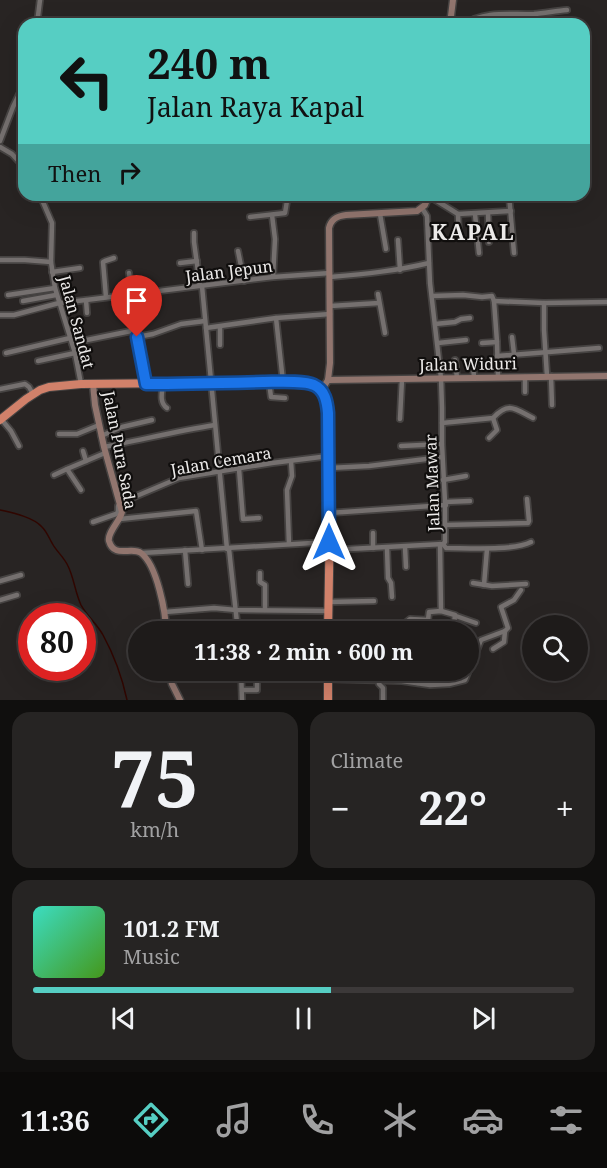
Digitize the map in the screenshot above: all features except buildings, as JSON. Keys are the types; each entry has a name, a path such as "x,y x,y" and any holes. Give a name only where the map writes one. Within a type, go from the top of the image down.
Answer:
{"highway":[{"path":"1,420 33,394 49,387 81,384 268,382 316,386 328,406 328,621"},
{"path":"328,681 328,700"}],"street":[{"path":"38,18 40,0"},
{"path":"451,18 453,0"},
{"path":"478,18 567,10"},
{"path":"0,141 18,97"},
{"path":"0,147 18,160"},
{"name":"Jalan Sandat","path":"43,201 52,222 51,262 55,288 75,353 81,384"},
{"path":"250,217 285,213 287,201"},
{"path":"321,391 328,380 330,363 329,228 331,221 346,215 412,212 422,208 426,201"},
{"name":"Jalan Mawar","path":"141,553 290,544 387,548 445,542 446,503 442,457 441,378 429,264 428,201"},
{"path":"434,201 458,214 511,211"},
{"path":"510,201 514,253"},
{"path":"422,208 427,216"},
{"path":"488,213 489,242"},
{"path":"380,214 386,249"},
{"path":"458,214 459,238"},
{"path":"475,214 478,253"},
{"path":"272,215 275,239 273,277"},
{"path":"194,233 237,621"},
{"path":"398,240 400,270"},
{"path":"238,251 244,281"},
{"path":"106,297 103,262 114,258"},
{"path":"0,260 51,262"},
{"path":"180,263 197,261"},
{"name":"Jalan Jepun","path":"0,315 14,315 59,303 273,277 400,270 429,264"},
{"path":"52,272 80,268"},
{"path":"129,273 130,294 146,384"},
{"path":"8,294 55,288"},
{"path":"152,292 154,310"},
{"path":"378,294 384,333"},
{"path":"23,301 57,295"},
{"path":"432,296 492,296 498,377"},
{"path":"86,300 87,313"},
{"path":"494,301 607,302"},
{"path":"330,306 378,303"},
{"path":"544,303 544,330 552,405"},
{"path":"206,328 276,318 330,314"},
{"path":"276,318 283,382"},
{"path":"435,324 470,318"},
{"path":"137,337 181,324 205,321"},
{"path":"219,327 220,345"},
{"path":"6,352 136,330"},
{"path":"512,337 514,354"},
{"path":"438,343 466,340"},
{"path":"482,343 497,342"},
{"path":"497,356 599,348"},
{"path":"38,361 75,353"},
{"path":"455,360 457,378"},
{"path":"473,364 474,378"},
{"name":"Jalan Widuri","path":"328,380 607,376"},
{"path":"525,377 525,392"},
{"path":"400,419 402,379"},
{"path":"268,382 271,397 285,398"},
{"path":"163,383 162,401 163,406 167,408"},
{"path":"0,389 25,384 33,394"},
{"name":"Jalan Pura Sada","path":"93,384 101,436 122,512 109,540 118,551 141,553"},
{"path":"442,423 493,418 501,409 506,408 515,409 533,418"},
{"path":"489,438 497,430 493,418"},
{"path":"1,420 19,446"},
{"path":"101,436 122,427 152,420"},
{"path":"59,434 77,434 99,425"},
{"path":"54,475 86,462 105,450 172,432 215,425"},
{"path":"401,446 442,444"},
{"path":"83,452 86,462"},
{"name":"Jalan Cemara","path":"119,500 174,479 329,456"},
{"path":"329,468 369,466 442,457"},
{"path":"290,544 287,490 292,476 291,461"},
{"path":"67,469 81,490"},
{"path":"240,469 243,519 259,518"},
{"path":"444,480 466,476"},
{"path":"93,522 118,512 116,499 119,500"},
{"path":"446,525 528,523 526,499"},
{"path":"329,513 470,501"},
{"path":"120,519 196,511 202,550"},
{"path":"373,533 373,548"},
{"path":"441,544 446,548 486,549 525,545 531,542"},
{"path":"441,544 441,611"},
{"path":"405,547 406,567"},
{"path":"387,548 388,578 391,583 392,597"},
{"path":"484,585 486,549"},
{"path":"185,550 188,585"},
{"path":"141,553 148,562 162,596 165,621"},
{"path":"260,573 260,582 265,585 265,610"},
{"path":"0,581 21,575"},
{"path":"473,583 526,584"},
{"path":"493,649 504,642 505,631 508,627 501,607 514,600 521,590"},
{"path":"0,600 17,595"},
{"path":"328,602 374,601"},
{"path":"165,612 214,608 328,611"},
{"path":"408,621 410,619 428,620 429,612 441,611 471,621"},
{"path":"453,614 453,621"},
{"path":"390,681 448,684 465,680 481,640 505,631"},
{"path":"171,681 180,700"},
{"path":"242,681 242,700"},
{"path":"242,690 257,690 257,681"},
{"path":"379,681 383,688 383,700"}],"waterway":[{"path":"0,510 28,518 45,531 68,566 81,605 101,631 107,643 123,683 127,700"}],"district":[{"name":"KAPAL","path":"473,232"}],"route":[{"path":"137,337 146,384 283,382 313,384 325,395 328,413 329,542"}]}
